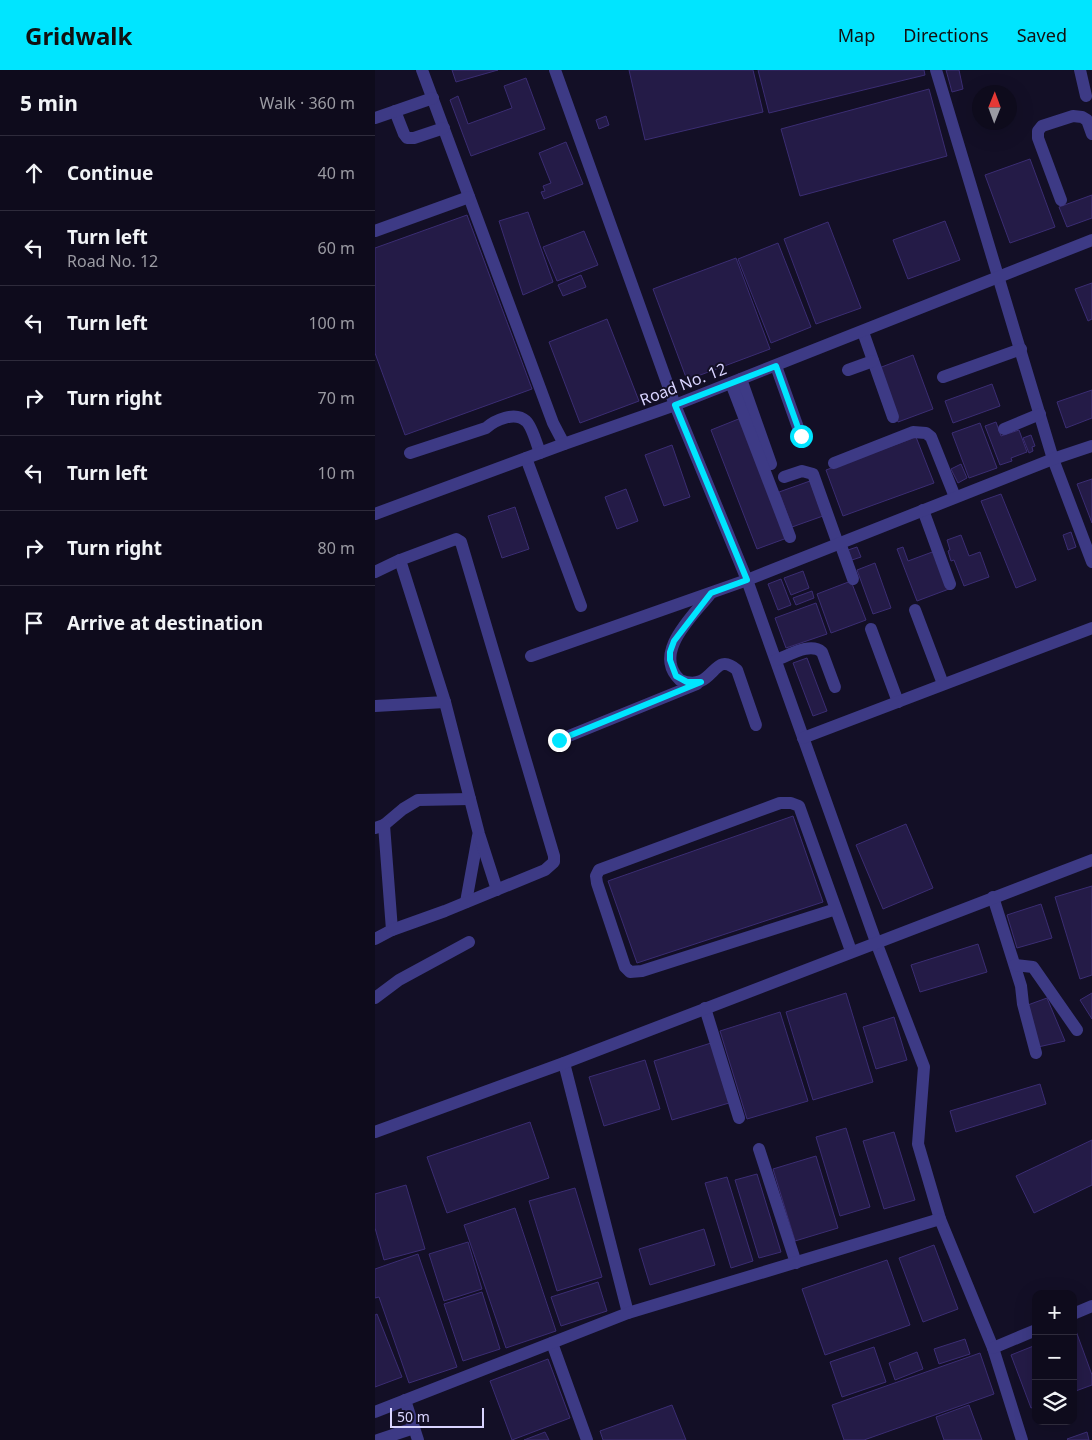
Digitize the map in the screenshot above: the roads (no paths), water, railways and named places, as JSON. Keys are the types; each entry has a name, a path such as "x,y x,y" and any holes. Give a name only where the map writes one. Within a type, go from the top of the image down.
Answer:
{"street":[{"path":"422,70 553,422 563,444"},
{"path":"555,70 675,405 747,580 875,942 924,1067 918,1144 940,1219 993,1348 1022,1440"},
{"path":"936,70 1053,458 1092,562"},
{"path":"1080,70 1086,96"},
{"path":"375,118 433,98"},
{"path":"395,111 403,134 407,138 414,138 444,128"},
{"path":"1061,200 1038,138 1039,131 1042,126 1073,116 1087,120 1092,134"},
{"path":"375,231 469,198"},
{"name":"Road No. 12","path":"375,514 563,444 675,405 1092,240"},
{"path":"863,332 893,417"},
{"path":"943,377 1021,349"},
{"path":"848,370 873,361"},
{"path":"776,366 801,436"},
{"path":"736,381 772,468"},
{"path":"736,381 790,537"},
{"path":"1004,428 1040,414"},
{"path":"410,454 486,428 508,417 518,417 525,420 529,425 540,453"},
{"path":"834,463 913,432 927,433 931,437 955,498"},
{"path":"531,656 747,580 1053,458 1092,446"},
{"path":"526,458 581,606"},
{"path":"784,477 802,471 813,474 853,579"},
{"path":"923,510 950,584"},
{"path":"375,572 400,560 456,539 461,542 554,856 554,862 545,870 392,930 375,939"},
{"path":"400,560 445,702 479,834 497,890"},
{"path":"701,682 687,682 676,676 670,660 670,652 677,636 711,593"},
{"path":"915,610 943,684"},
{"path":"803,738 1092,628"},
{"path":"871,629 898,702"},
{"path":"776,660 812,647 819,649 823,652 835,687"},
{"path":"559,740 701,682 719,665 724,663 731,664 737,670 756,725"},
{"path":"375,706 445,702"},
{"path":"392,930 380,826 403,808 418,800 470,799"},
{"path":"836,909 642,971 630,972 625,967 596,876 599,870 780,803 791,803 799,806 836,909 851,952"},
{"path":"466,902 479,834"},
{"path":"375,1132 564,1063 1092,860"},
{"path":"993,897 1021,986 1023,1004 1036,1053"},
{"path":"375,998 399,980 469,942"},
{"path":"1015,965 1033,967 1077,1030"},
{"path":"705,1008 739,1118"},
{"path":"564,1063 628,1313"},
{"path":"759,1150 795,1262"},
{"path":"375,1412 628,1313 940,1219"},
{"path":"1077,1312 1092,1306"},
{"path":"993,1348 1032,1332"},
{"path":"552,1343 587,1440"},
{"path":"378,1440 416,1434 405,1400"}]}
